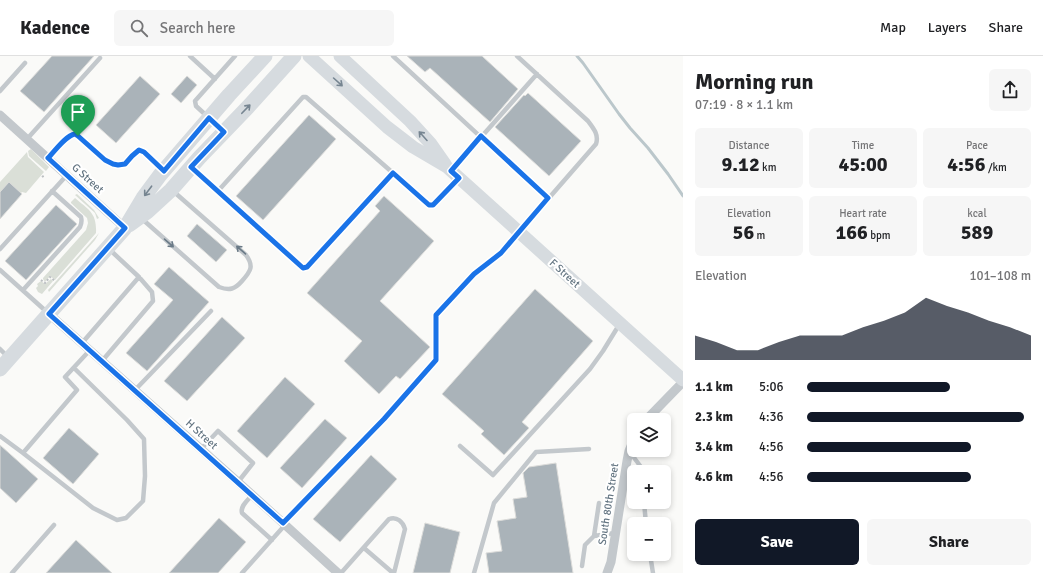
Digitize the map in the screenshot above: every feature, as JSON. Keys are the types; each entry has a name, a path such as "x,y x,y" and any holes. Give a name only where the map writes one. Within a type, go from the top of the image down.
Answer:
{"main road":[{"path":"3,358 49,314 125,228 143,198 164,171 265,56"},
{"path":"125,228 147,212 171,190 248,108 294,56"}],"street":[{"name":"F Street","path":"309,56 387,127 413,147 452,172 683,381"},
{"name":"F Street","path":"340,56 410,120 431,144 452,172"},
{"name":"G Street","path":"0,115 125,228"},
{"name":"H Street","path":"49,314 238,482 335,572"},
{"path":"653,413 683,381"},
{"name":"South 80th Street","path":"607,573 611,562 628,457"}],"lane":[{"path":"190,56 215,79"},
{"path":"224,132 196,106 196,101 235,56"},
{"path":"393,56 548,198"},
{"path":"242,573 272,540 284,524 384,419 436,360 436,315 474,274 501,253 596,144 598,140 596,132 588,121 517,56"},
{"path":"27,139 100,58"},
{"path":"0,91 25,63"},
{"path":"218,191 303,97 306,97 429,205 433,205 452,172 481,136 537,74"},
{"path":"48,158 64,141 71,135 75,134 108,162 118,165 125,164 139,150 144,152 164,171"},
{"path":"191,167 303,268 307,267 393,173"},
{"path":"0,249 67,175"},
{"path":"140,217 219,287 231,289 238,286 249,273 251,264 249,259 171,190"},
{"path":"23,290 82,224 80,217 52,191"},
{"path":"102,361 153,301 152,292 139,277 107,248"},
{"path":"0,270 49,314"},
{"path":"82,343 139,277"},
{"path":"135,390 211,311"},
{"path":"460,446 493,475 590,369 620,323"},
{"path":"23,453 77,390 65,377 90,350"},
{"path":"0,436 93,508 117,520 126,518 143,501 144,439 127,420 74,368"},
{"path":"201,449 218,431 253,463 238,482"},
{"path":"474,573 494,503 536,452 589,450"},
{"path":"252,495 242,507 242,513 272,540"},
{"path":"582,566 585,545 594,536 599,503"},
{"path":"335,572 364,548 389,519 398,519 403,524 405,529 394,573 364,548"},
{"path":"12,573 54,525"},
{"path":"594,536 616,533"},
{"path":"651,561 653,573"}],"path":[{"path":"41,280 45,283 50,277 55,281"}],"shaded area":[{"path":"31,149 49,167 46,171 29,156 28,151"},
{"path":"27,152 28,157 44,172 26,193 21,193 9,182 0,192 0,182"},
{"path":"77,194 94,210 99,218 97,219 95,213 75,195"},
{"path":"75,198 91,212 95,221 96,233 55,280 50,276 45,282 43,278 86,230 88,223 87,218 71,203"},
{"path":"99,233 95,240 49,292 48,290"},
{"path":"51,279 53,281 42,294 38,292 36,288 38,286 37,284 41,281 45,284"}],"building":[{"path":"52,56 94,56 44,112 20,91"},
{"path":"407,56 482,56 518,89 490,122 430,68 425,72"},
{"path":"140,76 160,94 116,143 96,125"},
{"path":"187,76 197,85 181,103 171,94"},
{"path":"528,93 581,141 549,176 495,127 524,95 525,96"},
{"path":"309,115 336,139 263,220 236,196"},
{"path":"9,182 22,194 0,219 0,192"},
{"path":"384,196 434,241 380,301 430,347 400,379 396,376 379,394 344,361 362,341 307,293 380,211 375,206"},
{"path":"56,205 77,224 26,280 5,261"},
{"path":"197,224 227,250 216,262 187,236"},
{"path":"169,267 209,302 147,371 126,353 173,300 154,284"},
{"path":"535,289 593,341 522,422 529,428 504,455 481,434 484,431 442,394"},
{"path":"222,317 245,338 187,401 164,381"},
{"path":"285,377 315,404 267,458 237,431"},
{"path":"325,419 347,438 302,488 280,468"},
{"path":"69,428 99,454 73,484 43,458"},
{"path":"0,445 38,479 16,503 0,488"},
{"path":"371,455 397,479 340,542 313,519"},
{"path":"556,463 573,573 489,573 486,553 502,551 497,521 516,518 513,499 527,497 523,473 529,467"},
{"path":"219,518 246,542 218,573 169,573"},
{"path":"425,523 460,532 450,573 413,573"},
{"path":"76,540 112,573 46,573"}],"waterway":[{"path":"577,56 619,114 648,148 683,196"}],"route":[{"path":"209,118 224,132 191,167 303,268 307,267 393,173 429,205 433,205 459,178 451,171 481,136 548,198 501,253 474,274 436,315 436,360 384,419 283,523 49,314 125,228 48,158 71,135 75,134 78,136 108,162 118,165 125,164 139,150 144,152 164,171 209,118"}]}
